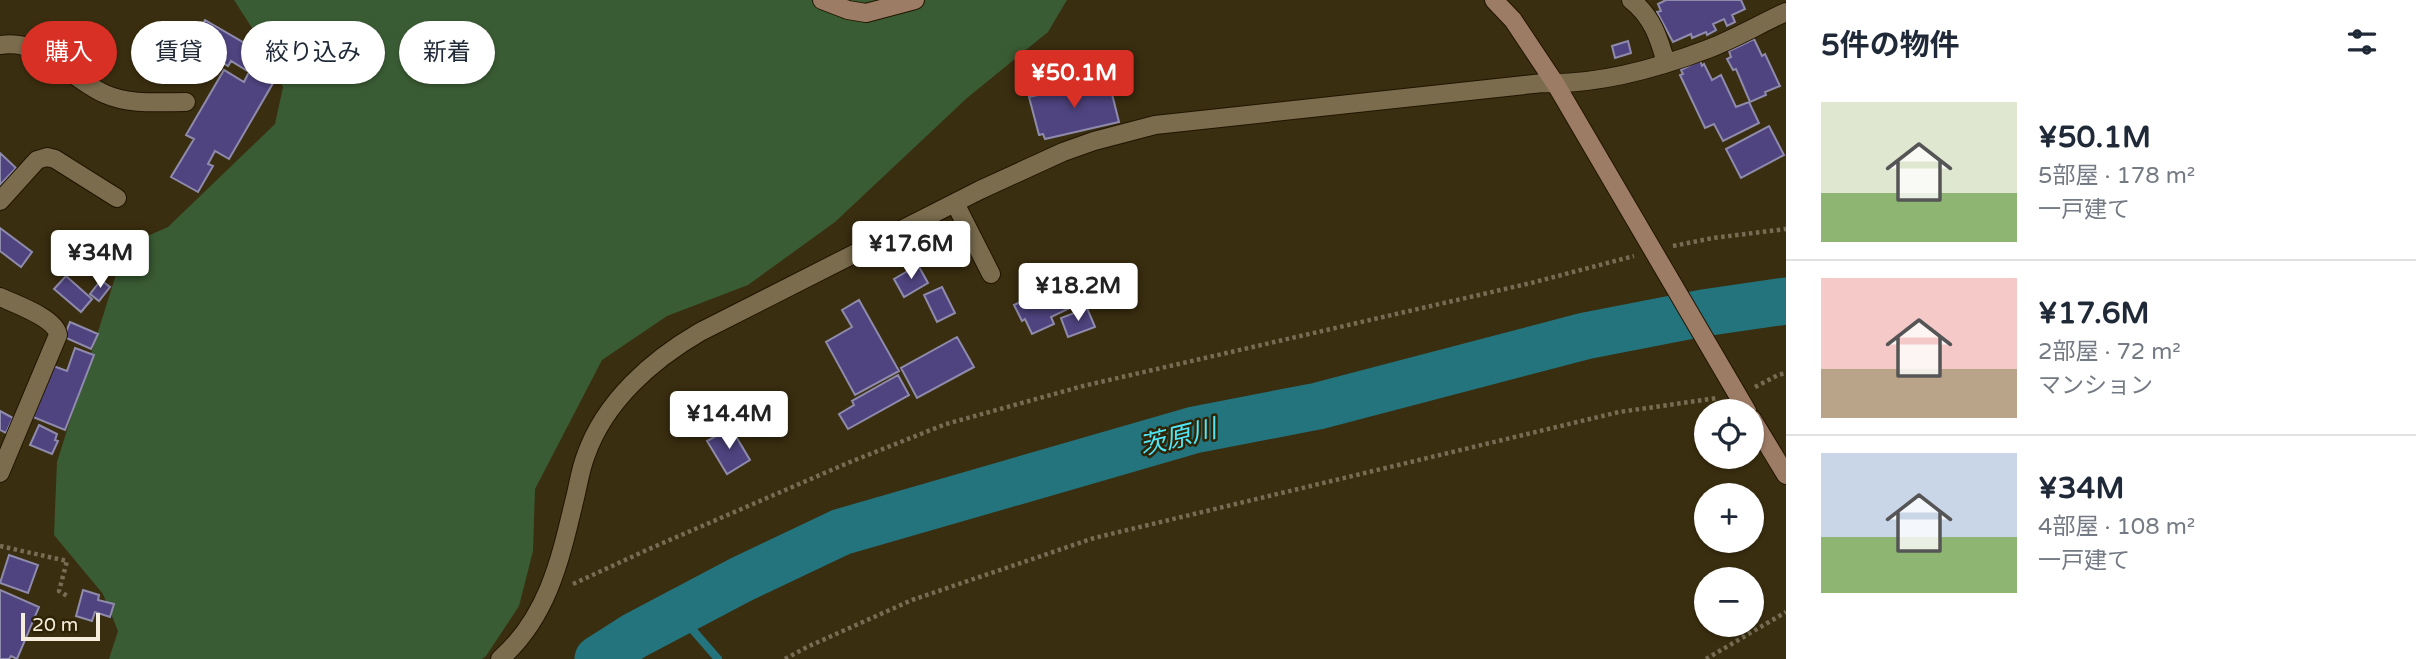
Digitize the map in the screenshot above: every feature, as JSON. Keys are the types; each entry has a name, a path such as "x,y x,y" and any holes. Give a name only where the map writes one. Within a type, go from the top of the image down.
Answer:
{"street":[{"path":"822,0 848,10 866,13 915,0"},
{"path":"1494,0 1513,20 1555,83 1739,398"},
{"path":"1631,0 1640,7 1653,25 1666,63"},
{"path":"500,659 518,644 546,600 564,548 586,456 606,418 630,385 677,345 700,332 955,203 1063,152 1155,125 1518,85 1580,82 1666,63 1709,49 1786,12"},
{"path":"0,45 14,43 32,46 106,95 136,102 186,102"},
{"path":"0,201 37,160 47,157 55,159 117,198"},
{"path":"955,203 991,274"},
{"path":"0,297 51,322 58,335 0,473"},
{"path":"1764,439 1786,475"}],"path":[{"path":"549,592 946,424 1083,386 1713,238 1786,229"},
{"path":"785,659 912,600 1094,538 1619,412 1739,398 1786,373"},
{"path":"0,546 66,561 59,591 69,597"},
{"path":"1706,659 1786,612"}],"green space":[{"path":"234,0 1067,0 1048,32 967,98 835,222 748,285 667,316 602,360 535,489 533,551 519,606 482,659 109,659 118,631 103,594 54,535 57,462 125,246 168,227 275,124 281,84 385,84 385,21 248,21"}],"building":[{"path":"1666,0 1741,0 1745,9 1732,15 1735,22 1727,26 1724,19 1713,24 1716,30 1707,35 1706,32 1692,38 1691,34 1673,42 1657,12 1661,11 1658,4"},
{"path":"227,33 241,41 241,67 231,61 228,66"},
{"path":"1754,39 1762,56 1765,54 1780,86 1750,102 1736,69 1733,70 1727,59 1731,57 1729,51"},
{"path":"1628,41 1631,53 1615,58 1612,46"},
{"path":"1700,60 1712,80 1721,75 1736,107 1749,102 1759,123 1723,141 1714,124 1705,128 1680,75 1683,74 1681,70"},
{"path":"227,72 241,80 241,84 273,84 229,159 215,151 208,164 213,166 198,192 171,177 194,139 186,135 216,84 227,84"},
{"path":"1103,82 1104,87 1110,86 1119,122 1045,139 1043,134 1039,135 1029,97 1060,90 1060,93"},
{"path":"1769,126 1784,155 1741,178 1726,149"},
{"path":"0,153 16,168 0,185"},
{"path":"0,228 32,252 21,267 0,251"},
{"path":"918,265 928,283 904,297 894,279"},
{"path":"66,276 92,299 81,312 54,289"},
{"path":"101,280 110,287 99,301 90,294"},
{"path":"942,287 955,313 937,322 924,295"},
{"path":"1051,288 1055,296 1070,289 1078,304 1051,317 1054,324 1032,334 1014,305"},
{"path":"859,300 899,371 855,395 826,342 852,327 842,310"},
{"path":"1087,308 1095,327 1068,337 1061,318"},
{"path":"70,322 98,334 91,349 64,337"},
{"path":"957,337 974,367 917,398 901,368"},
{"path":"75,348 94,355 65,430 28,415 48,364 67,371"},
{"path":"898,375 909,395 848,429 839,414 854,405 852,401"},
{"path":"0,411 13,418 6,433 0,430"},
{"path":"39,425 57,434 55,440 58,441 52,454 30,445"},
{"path":"731,428 750,460 727,474 707,441"},
{"path":"9,555 38,565 28,593 0,583"},
{"path":"0,590 39,607 17,659 11,656 9,659 0,659"},
{"path":"83,590 99,595 98,600 114,604 110,617 95,612 92,621 76,616"}],"waterway":[{"name":"茨原川","path":"598,659 634,636 740,580 841,532 1194,430 1318,406 1585,336 1703,313 1786,301"},
{"path":"634,636 691,628 718,659"}]}
